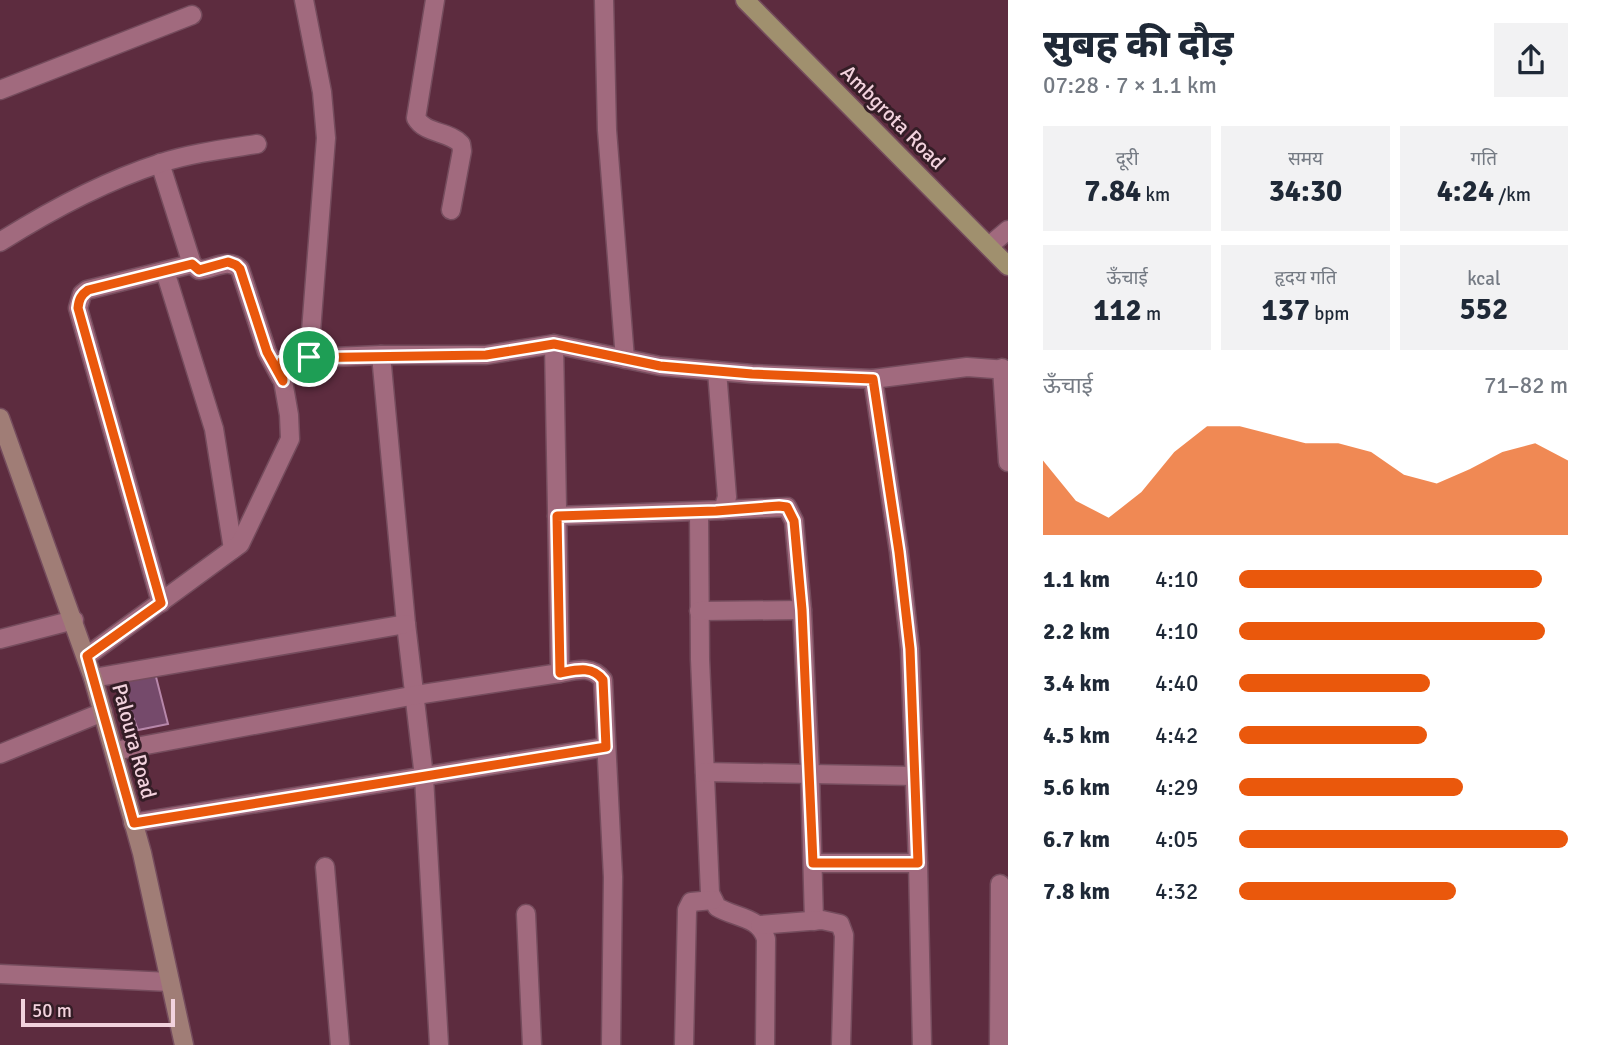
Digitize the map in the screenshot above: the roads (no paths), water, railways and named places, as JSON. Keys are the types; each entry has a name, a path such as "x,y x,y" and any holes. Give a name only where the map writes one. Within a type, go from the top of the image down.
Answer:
{"main road":[{"name":"Ambgrota Road","path":"745,0 1008,265"},
{"name":"Paloura Road","path":"0,418 87,656 134,823 184,1045"}],"street":[{"path":"304,0 323,92 326,138 309,357"},
{"path":"435,0 416,118 419,125 453,138 461,144 451,210"},
{"path":"604,0 607,130 625,359"},
{"path":"0,90 192,15"},
{"path":"0,242 71,203 160,163 257,144"},
{"path":"160,163 192,264 199,270 204,270 228,262 240,269 267,352 283,381"},
{"path":"989,246 1008,230"},
{"path":"161,603 78,308 82,294 88,290 192,264"},
{"path":"165,271 214,429 233,549"},
{"path":"554,344 560,673"},
{"path":"87,656 240,544 290,439 282,361 309,357 486,355 554,344 660,366 717,371 873,379 967,367 1005,369 1008,462"},
{"path":"381,355 406,624 424,777 439,1045"},
{"path":"717,371 727,497 723,510"},
{"path":"873,379 899,552 910,649 922,1045"},
{"path":"557,516 699,512 779,506 787,507 791,512 802,610 814,921"},
{"path":"699,512 699,611 710,886 713,900 723,910 760,925 835,921 842,927 842,1045"},
{"path":"699,611 802,610"},
{"path":"0,639 74,620"},
{"path":"93,678 406,624"},
{"path":"114,751 416,695 560,673 591,670 598,673 603,680 613,877 611,1045"},
{"path":"0,754 103,712"},
{"path":"134,823 606,747"},
{"path":"705,772 914,776"},
{"path":"813,863 918,863"},
{"path":"325,867 340,1045"},
{"path":"999,1045 1000,884"},
{"path":"684,1045 687,910 691,902 713,900"},
{"path":"526,914 532,1045"},
{"path":"760,925 766,939 765,1045"},
{"path":"0,974 170,982"}]}
